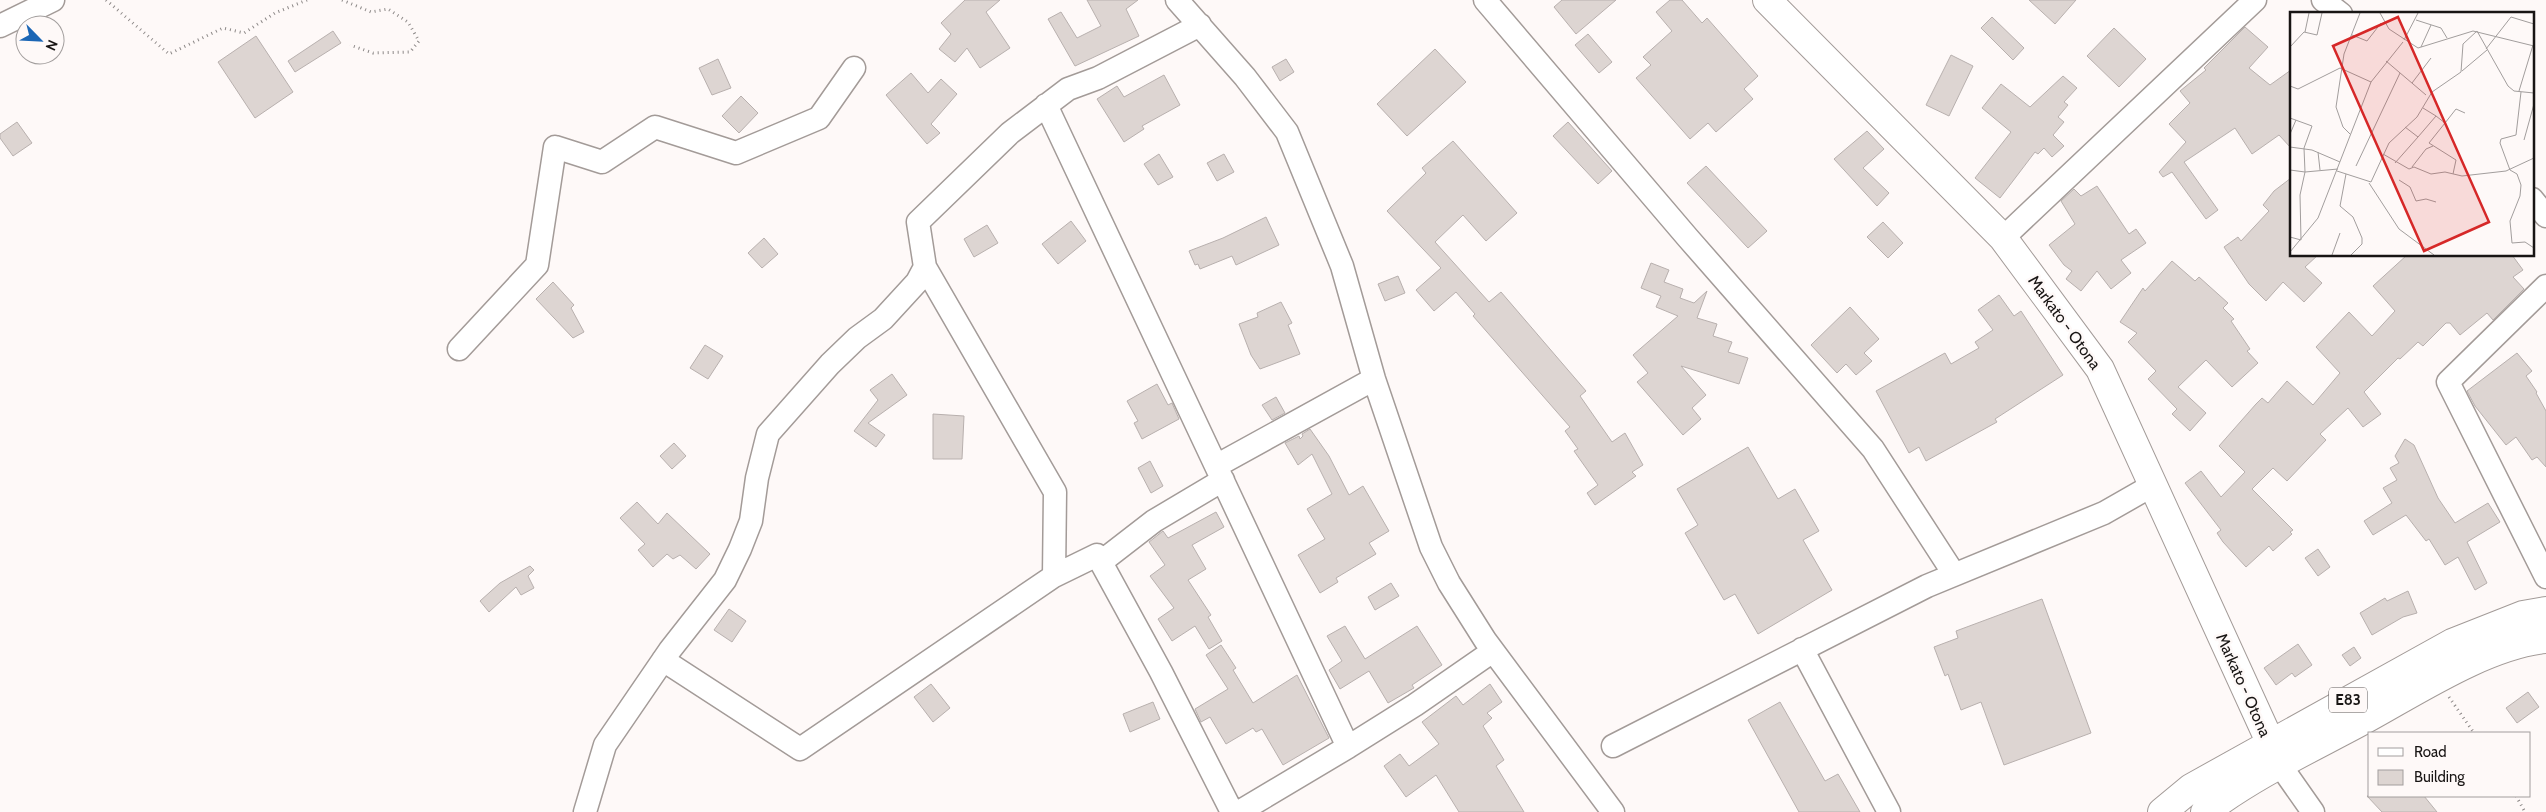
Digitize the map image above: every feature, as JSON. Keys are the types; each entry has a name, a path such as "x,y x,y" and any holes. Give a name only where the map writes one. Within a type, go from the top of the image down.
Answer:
{"main road":[{"name":"Markato - Otona","path":"1767,0 2003,238 2100,369 2275,754"},
{"name":"E83","path":"2205,812 2275,754 2452,642 2523,615 2546,611"},
{"name":"E83","path":"2162,812 2191,788 2275,754 2466,664 2528,641 2546,639"}],"street":[{"path":"0,26 53,0"},
{"path":"1177,0 1245,78 1287,132 1342,266 1374,378 1431,547 1449,583 1494,651 1613,812"},
{"path":"1485,0 1681,231 1873,449 1954,574"},
{"path":"2003,238 2255,0"},
{"path":"2323,0 2338,12"},
{"path":"1054,576 1055,492 925,267 918,222 1010,133 1068,88 1098,78 1200,25"},
{"path":"459,349 537,264 555,147 602,162 655,127 736,152 819,118 854,68"},
{"path":"1046,105 1348,747"},
{"path":"2534,201 2546,216"},
{"path":"585,812 605,745 663,660 726,580 751,521 757,478 768,434 830,364 857,338 883,319 916,282 925,267"},
{"path":"2546,286 2448,382 2546,576"},
{"path":"1101,562 1220,473 1374,378"},
{"path":"1613,746 1927,586 2104,513 2153,485"},
{"path":"663,660 800,748 1054,576 1097,555 1161,672 1232,812"},
{"path":"1802,649 1889,812"},
{"path":"1239,812 1415,705 1494,651"},
{"path":"2275,754 2313,812"}],"path":[{"path":"106,0 169,54 223,28 244,33 275,13 307,0"},
{"path":"342,0 372,12 388,9 408,22 419,41 410,52 373,53 350,46"},
{"path":"2517,797 2525,812"}],"building":[{"path":"965,0 1000,0 986,12 1010,48 980,68 967,48 955,62 939,49 951,34 941,23"},
{"path":"1087,0 1138,0 1126,9 1139,36 1075,66 1048,19 1061,12 1077,38 1101,26"},
{"path":"1562,0 1616,0 1576,34 1554,7"},
{"path":"1670,0 1682,0 1702,23 1707,18 1758,76 1744,89 1753,99 1716,132 1708,123 1690,139 1636,78 1651,65 1643,57 1672,31 1656,12"},
{"path":"2029,0 2076,0 2055,24"},
{"path":"1992,17 2024,48 2013,60 1981,28"},
{"path":"2245,27 2268,47 2249,68 2270,85 2290,71 2290,147 2279,135 2252,154 2235,128 2184,162 2218,210 2206,219 2172,172 2163,177 2159,172 2186,142 2169,124 2190,103 2180,91 2206,70 2204,68"},
{"path":"2114,28 2146,59 2119,87 2087,56"},
{"path":"333,31 341,43 295,72 288,61"},
{"path":"1588,34 1612,62 1599,73 1575,45"},
{"path":"256,36 293,92 255,118 218,62"},
{"path":"1435,49 1466,82 1407,136 1377,104"},
{"path":"1951,55 1973,66 1949,116 1926,105"},
{"path":"718,59 731,88 712,95 699,68"},
{"path":"1286,59 1294,72 1280,81 1272,67"},
{"path":"911,73 928,93 941,79 957,94 931,124 940,133 927,144 886,95"},
{"path":"1164,75 1180,105 1142,126 1144,129 1124,142 1097,99 1117,86 1124,97"},
{"path":"2063,76 2077,88 2064,102 2068,105 2058,117 2064,122 2053,135 2064,146 2052,157 2044,148 2038,154 2035,152 2000,198 1975,178 2011,132 1982,108 2001,84 2030,107"},
{"path":"741,96 758,113 739,133 722,116"},
{"path":"17,122 32,143 13,156 0,138 0,134"},
{"path":"1568,122 1612,171 1598,184 1553,136"},
{"path":"1867,131 1884,149 1863,168 1889,193 1877,206 1834,159"},
{"path":"1453,141 1517,213 1486,241 1463,215 1435,242 1489,302 1501,292 1586,391 1580,396 1612,442 1625,433 1643,465 1632,472 1636,476 1595,505 1587,493 1598,485 1574,451 1578,449 1565,431 1570,427 1473,316 1475,314 1456,292 1434,311 1416,290 1441,268 1387,211 1426,173 1422,168"},
{"path":"1159,154 1173,177 1158,185 1144,164"},
{"path":"1224,154 1234,172 1217,181 1207,163"},
{"path":"1706,166 1767,231 1748,248 1687,183"},
{"path":"2290,179 2290,256 2317,256 2305,267 2322,283 2304,302 2283,282 2266,301 2249,284 2224,247 2238,237 2241,241 2269,211 2263,205 2274,191"},
{"path":"2097,186 2129,234 2136,229 2146,243 2121,260 2131,273 2111,289 2097,271 2081,291 2066,279 2072,271 2064,265 2049,245 2075,224 2061,201 2074,189 2081,196"},
{"path":"1266,217 1279,245 1236,265 1232,256 1200,269 1198,264 1195,265 1189,251 1223,238"},
{"path":"1071,221 1086,241 1058,264 1042,244"},
{"path":"1883,222 1903,243 1888,258 1867,237"},
{"path":"987,225 998,243 974,257 964,239"},
{"path":"764,238 778,254 762,268 748,253"},
{"path":"2406,256 2513,256 2523,270 2513,277 2524,289 2493,320 2487,313 2460,335 2450,323 2446,323 2423,346 2418,342 2400,359 2398,358 2364,392 2381,414 2363,427 2348,408 2320,434 2326,440 2287,481 2273,468 2252,489 2293,530 2290,532 2292,534 2273,551 2269,546 2246,567 2223,542 2217,533 2221,530 2185,483 2201,471 2221,497 2245,472 2219,446 2262,398 2268,403 2287,381 2313,405 2340,373 2316,347 2349,312 2372,336 2395,311 2373,286"},
{"path":"2172,261 2195,281 2199,277 2228,303 2223,308 2234,319 2231,321 2250,349 2247,351 2258,363 2232,387 2206,360 2178,387 2206,413 2190,431 2172,414 2177,409 2148,379 2156,371 2128,342 2137,333 2120,322 2143,288 2145,291"},
{"path":"1651,263 1669,270 1664,282 1683,289 1680,298 1694,303 1707,291 1697,318 1717,324 1713,336 1732,342 1728,352 1748,358 1739,384 1681,366 1706,395 1692,408 1701,419 1683,435 1637,382 1648,373 1633,355 1678,316 1656,307 1661,296 1641,288"},
{"path":"1398,276 1405,293 1385,301 1378,284"},
{"path":"553,282 574,305 571,308 584,332 573,338 536,299"},
{"path":"1999,295 2014,316 2021,311 2063,375 1995,419 1997,422 1926,461 1919,447 1909,453 1876,391 1945,353 1951,364 1979,348 1975,342 1993,330 1978,310"},
{"path":"1281,302 1292,323 1288,325 1300,354 1260,369 1251,355 1239,324 1258,317 1257,313"},
{"path":"1850,307 1879,339 1864,353 1872,361 1856,375 1846,364 1837,373 1811,345"},
{"path":"705,345 723,356 708,379 690,368"},
{"path":"2517,353 2532,371 2526,376 2537,392 2546,411 2546,467 2537,457 2532,460 2516,437 2506,445 2475,406 2467,391"},
{"path":"892,374 907,395 868,423 885,435 876,447 854,431 878,400 870,390"},
{"path":"1157,384 1168,405 1172,403 1179,419 1142,439 1134,423 1138,421 1127,401"},
{"path":"1276,397 1285,413 1272,420 1262,405"},
{"path":"933,414 964,416 962,459 933,459"},
{"path":"1310,429 1329,456 1349,495 1363,486 1389,531 1369,543 1376,554 1336,578 1338,582 1320,593 1298,555 1325,539 1307,509 1332,494 1312,454 1298,465 1285,443 1299,436 1300,439 1303,436 1302,434"},
{"path":"2405,439 2414,445 2438,498 2455,523 2488,503 2500,522 2467,542 2487,583 2475,590 2458,557 2445,565 2429,539 2426,541 2406,515 2373,535 2364,521 2392,503 2383,488 2397,480 2390,468 2399,463 2395,456"},
{"path":"674,443 686,456 672,469 660,456"},
{"path":"1748,447 1778,499 1795,489 1819,531 1803,540 1832,590 1758,634 1735,594 1724,600 1685,533 1698,525 1677,489"},
{"path":"1150,461 1163,486 1151,493 1138,468"},
{"path":"637,502 658,524 667,513 710,554 696,569 680,555 673,559 667,554 653,567 638,550 645,544 620,518"},
{"path":"1216,512 1224,527 1192,545 1206,569 1188,580 1211,615 1208,617 1222,641 1209,649 1195,626 1172,641 1158,619 1174,608 1150,576 1165,565 1149,542 1163,531 1168,538"},
{"path":"2318,549 2330,567 2318,576 2305,558"},
{"path":"530,566 534,570 528,576 534,588 521,595 516,587 489,612 480,601 500,583"},
{"path":"1391,583 1399,596 1375,610 1368,597"},
{"path":"2408,591 2417,613 2403,617 2372,635 2360,613 2385,598 2387,601"},
{"path":"2042,599 2091,733 2004,765 1981,702 1961,710 1948,674 1945,676 1934,647 1958,638 1956,631"},
{"path":"729,609 746,621 732,642 714,630"},
{"path":"1345,626 1365,659 1417,626 1442,665 1412,685 1414,688 1388,703 1369,671 1340,689 1329,670 1342,661 1327,636"},
{"path":"2298,644 2312,665 2295,677 2292,673 2276,685 2264,668"},
{"path":"1221,645 1236,668 1233,670 1253,703 1297,675 1329,738 1283,765 1262,729 1256,732 1253,728 1226,744 1210,717 1201,722 1195,709 1228,689 1206,655"},
{"path":"2354,647 2361,658 2350,666 2342,655"},
{"path":"931,684 950,708 933,722 914,697"},
{"path":"1490,684 1502,702 1487,713 1492,718 1483,726 1504,760 1496,766 1524,812 1459,812 1436,775 1406,797 1384,766 1400,754 1409,766 1439,744 1422,722 1456,696 1463,705"},
{"path":"2528,692 2539,707 2517,723 2506,708"},
{"path":"1153,702 1160,719 1130,732 1123,714"},
{"path":"1780,702 1825,781 1838,774 1860,812 1799,812 1748,720"},
{"path":"2367,796 2425,797 2437,812 2382,812"}]}
